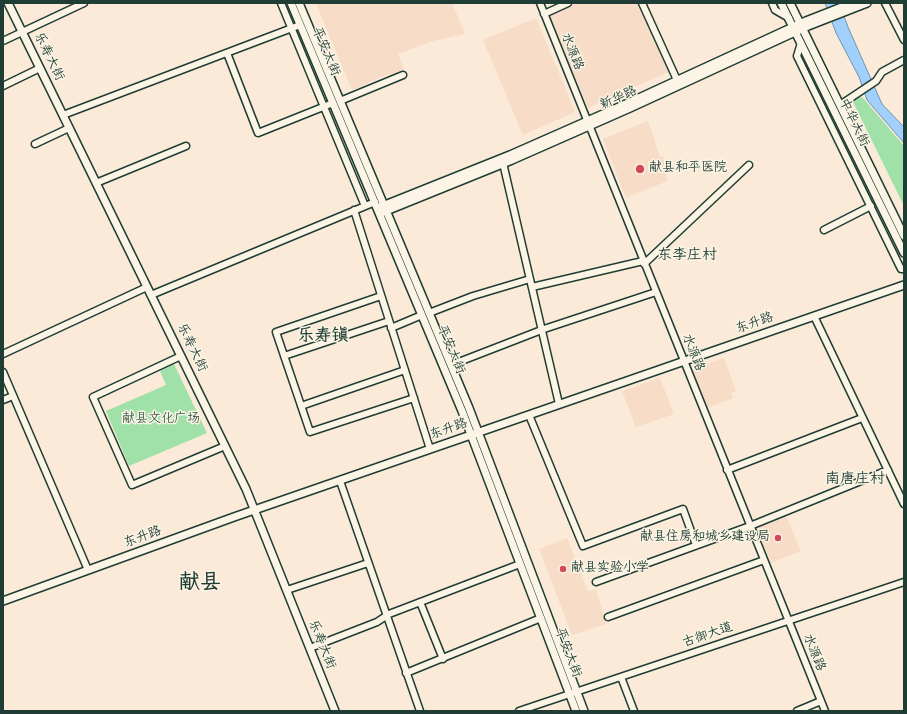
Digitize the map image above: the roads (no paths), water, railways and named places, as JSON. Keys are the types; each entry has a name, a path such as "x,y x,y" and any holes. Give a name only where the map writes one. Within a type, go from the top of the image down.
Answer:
{"main road":[{"name":"乐寿大街","path":"8,3 255,510 335,711"},
{"name":"平安大街","path":"291,3 337,102"},
{"name":"平安大街","path":"299,3 380,208 426,314 475,434 573,693 576,711"},
{"name":"中华大街","path":"781,3 789,18 798,28 840,105 904,236"},
{"name":"中华大街","path":"790,3 801,43 904,253"},
{"name":"新华路","path":"380,208 588,123 852,3"},
{"name":"新华路","path":"380,208 503,163 677,80 798,28 867,3"},
{"name":"东升路","path":"3,601 255,510 904,285"},
{"name":"平安大街","path":"426,314 451,365 520,564 541,618 573,693 584,711"}],"street":[{"path":"3,41 84,3"},
{"path":"281,3 365,206"},
{"name":"水源路","path":"540,3 825,711"},
{"path":"544,14 568,3"},
{"path":"642,3 677,80"},
{"path":"772,3 775,10 789,18"},
{"path":"885,3 904,40"},
{"path":"63,115 300,25"},
{"path":"801,43 798,56 901,269 904,269"},
{"path":"227,53 258,133 403,74"},
{"path":"840,105 876,81 882,72 904,60"},
{"path":"3,86 40,68"},
{"path":"35,144 69,128"},
{"path":"96,183 186,146"},
{"path":"503,163 559,404"},
{"path":"532,287 644,262 749,165"},
{"path":"151,295 354,210 365,206 380,208"},
{"path":"824,230 871,206"},
{"path":"354,210 430,449"},
{"path":"391,328 472,296 530,279"},
{"path":"3,354 147,287"},
{"path":"451,365 542,330 656,292"},
{"path":"381,296 276,332 310,432 414,398"},
{"path":"814,316 904,504"},
{"path":"284,356 389,321"},
{"path":"181,356 93,398 132,485 225,446"},
{"path":"301,406 405,370"},
{"path":"3,372 88,570"},
{"path":"3,400 14,396"},
{"path":"529,415 583,546 683,509 696,545"},
{"path":"727,470 862,418"},
{"path":"596,582 750,526 888,470"},
{"path":"340,481 420,711"},
{"path":"608,617 764,560"},
{"path":"287,590 368,563"},
{"path":"310,648 376,622 386,616 420,602 520,564"},
{"name":"古御大道","path":"519,711 904,582"},
{"path":"420,602 443,658"},
{"path":"406,673 541,618"},
{"path":"621,677 634,711"},
{"path":"797,711 821,701"}],"water":[{"path":"825,3 839,3 882,104 904,127 904,143 867,100 859,77 836,33"}],"place":[{"name":"献县和平医院","path":"640,169"},
{"name":"献县住房和城乡建设局","path":"778,538"},
{"name":"献县实验小学","path":"563,569"}],"district":[{"name":"东李庄村","path":"687,256"},
{"name":"乐寿镇","path":"323,337"},
{"name":"南唐庄村","path":"855,480"},
{"name":"献县","path":"200,584"}],"park label":[{"name":"献县文化广场","path":"161,420"}]}
